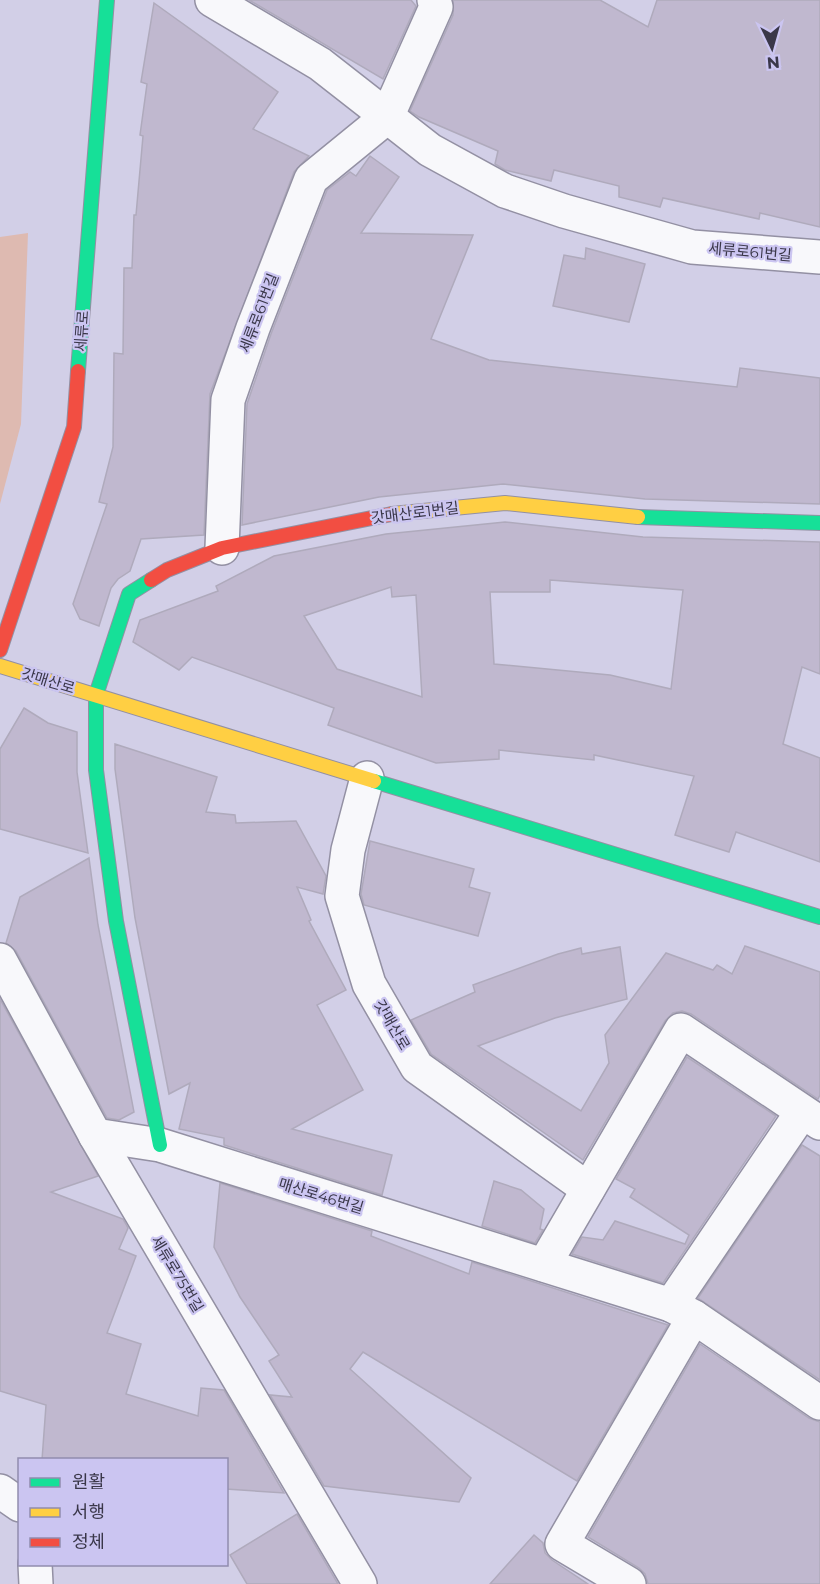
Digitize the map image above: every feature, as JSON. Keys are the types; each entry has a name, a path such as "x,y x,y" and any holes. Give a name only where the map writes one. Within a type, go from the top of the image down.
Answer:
{"street":[{"name":"세류로","path":"0,650 74,427 106,0"},
{"name":"세류로61번길","path":"212,0 320,64 439,155 505,190 564,211 692,247 820,258"},
{"path":"387,117 436,7 434,0"},
{"name":"세류로61번길","path":"222,548 228,400 253,328 311,179 387,117"},
{"name":"갓매산로1번길","path":"96,695 129,594 167,570 222,548 383,515 505,503 644,518 820,523"},
{"name":"갓매산로","path":"0,666 820,917"},
{"name":"갓매산로","path":"96,695 96,770 116,921 160,1145"},
{"name":"갓매산로","path":"367,778 348,850 342,896 369,984 417,1067 588,1189"},
{"name":"세류로75번길","path":"0,960 95,1135 360,1584"},
{"path":"544,1265 681,1030 811,1117 683,1311 562,1544 629,1584"},
{"name":"매산로46번길","path":"95,1135 160,1145 683,1311 820,1403"},
{"path":"0,1491 18,1504"},
{"path":"35,1566 36,1584"}],"shaded area":[{"path":"28,233 21,424 0,504 0,237"}],"building":[{"path":"249,0 411,0 416,6 383,79"},
{"path":"453,0 600,0 648,27 657,0 820,0 820,227 760,213 759,219 663,198 660,207 619,197 619,186 554,170 551,181 505,170 495,164 498,151 419,117 410,111 453,15"},
{"path":"154,3 278,92 253,129 309,156 294,172 210,394 204,535 141,539 130,571 118,579 111,588 99,626 80,619 73,604 107,504 99,502 113,447 114,353 123,354 124,268 132,268 134,215 136,215 143,136 140,135 147,84 141,82"},
{"path":"370,156 399,177 361,233 473,235 431,339 489,360 737,387 740,368 820,378 820,504 645,499 503,484 379,497 242,525 247,404 271,334 327,190 350,172 356,176"},
{"path":"586,248 645,264 629,322 553,306 564,255 585,259"},
{"path":"505,522 643,537 820,542 820,674 802,667 783,744 820,758 820,862 736,832 729,852 675,835 694,776 594,755 594,760 499,750 499,759 436,763 328,725 334,708 192,657 179,670 133,642 140,620 218,591 216,586 274,556 386,534","holes":["550,580 683,590 671,689 610,675 494,664 490,592 550,592","391,587 392,597 416,595 422,697 337,669 304,616"]},
{"path":"24,708 48,723 77,732 77,772 88,853 0,829 0,749"},
{"path":"115,744 217,777 206,812 235,815 236,823 296,821 326,876 323,894 297,887 311,920 309,921 346,990 317,1005 363,1090 292,1129 392,1155 382,1195 224,1145 224,1138 179,1129 190,1083 169,1094 135,918 115,769"},
{"path":"370,841 474,869 469,887 490,893 478,936 364,905 361,894"},
{"path":"89,858 98,925 134,1112 119,1120 107,1118 16,951 6,943 20,897"},
{"path":"745,946 820,972 820,1095 818,1099 691,1014 682,1011 673,1013 665,1021 583,1160 431,1054 411,1020 475,992 473,985 558,954 581,948 582,954 620,947 627,999 555,1018 478,1046 581,1111 609,1063 605,1035 666,953 713,970 717,965 732,974"},
{"path":"0,999 98,1176 51,1192 123,1219 128,1228 119,1249 136,1256 107,1333 141,1344 126,1394 198,1416 201,1388 224,1390 284,1493 228,1489 228,1458 42,1458 46,1405 0,1391"},
{"path":"687,1057 776,1116 663,1283 572,1254 582,1237 603,1240 615,1221 685,1244 689,1235 630,1197 635,1189 616,1179"},
{"path":"802,1145 820,1156 820,1380 698,1298"},
{"path":"494,1181 521,1190 544,1209 540,1229 543,1230 535,1243 482,1226"},
{"path":"220,1183 372,1231 371,1236 469,1274 472,1262 668,1325 577,1481 363,1352 350,1369 471,1478 459,1502 324,1486 270,1395 292,1397 269,1361 279,1355 240,1297 214,1247"},
{"path":"700,1344 809,1418 820,1422 820,1584 648,1584 645,1574 639,1568 588,1537"},
{"path":"297,1514 338,1584 247,1584 230,1555"},
{"path":"534,1535 543,1543 545,1553 552,1560 588,1584 490,1584"}],"traffic: fast":[{"path":"78,371 107,0"},
{"path":"638,517 820,523"},
{"path":"151,580 129,594 96,695 96,770 116,921 160,1145"},
{"path":"374,781 820,917"}],"traffic: slow":[{"path":"392,514 505,503 638,517"},
{"path":"0,666 374,781"}],"traffic: jam":[{"path":"0,650 74,427 78,371"},
{"path":"151,580 167,570 222,548 392,514"}]}
